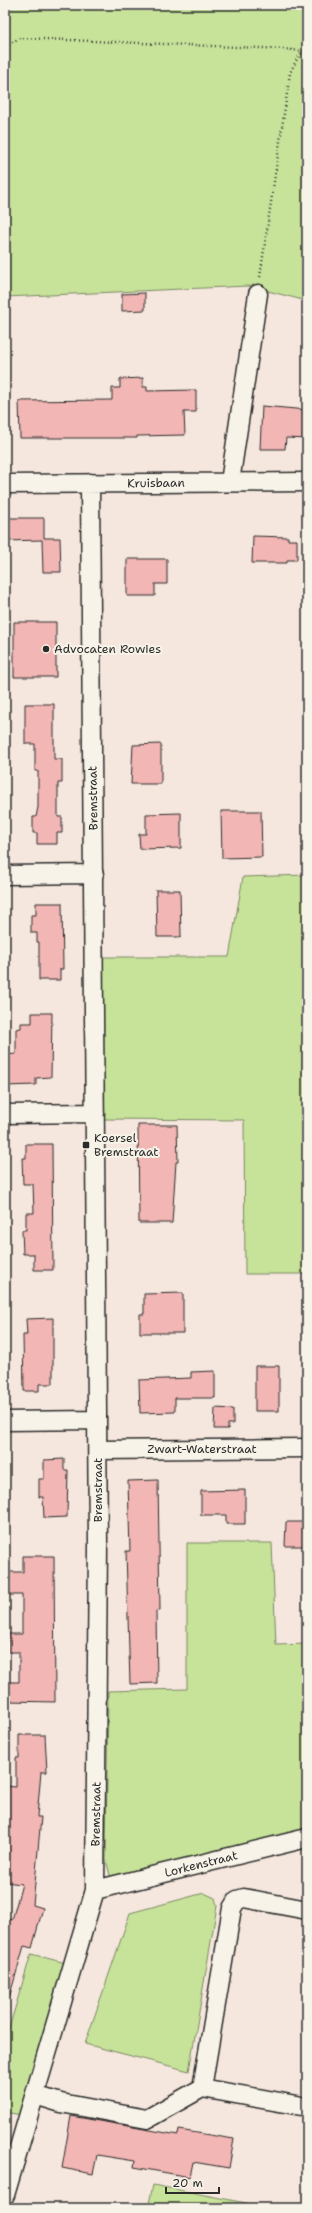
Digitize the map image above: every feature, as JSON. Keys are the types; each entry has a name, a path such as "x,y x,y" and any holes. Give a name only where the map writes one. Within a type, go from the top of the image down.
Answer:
{"street":[{"path":"230,482 258,294"},
{"name":"Kruisbaan","path":"5,484 307,482"},
{"name":"Bremstraat","path":"5,2195 95,1890 98,1450 90,483"},
{"path":"5,875 94,874"},
{"path":"5,1114 95,1113"},
{"path":"5,1421 97,1420"},
{"name":"Zwart-Waterstraat","path":"98,1450 307,1448"},
{"name":"Lorkenstraat","path":"95,1890 307,1838"},
{"path":"202,2088 232,1908 237,1900 244,1898 307,1910"},
{"path":"35,2095 61,2103 147,2119 202,2088 307,2107"}],"path":[{"path":"5,46 20,38 285,49 307,52"},
{"path":"258,294 290,73 296,59 303,51"}],"green space":[{"path":"5,5 307,5 307,301 248,286 5,297"},
{"path":"307,875 307,1274 245,1274 244,1120 103,1119 103,957 229,957 243,877"},
{"path":"187,1543 272,1543 276,1645 307,1644 307,1833 111,1879 106,1860 108,1691 187,1689"},
{"path":"204,1893 215,1898 217,1906 189,2071 85,2044 130,1913"},
{"path":"31,1954 66,1963 21,2115 5,2112 5,2042"},
{"path":"153,2185 251,2204 251,2208 148,2208"}],"building":[{"path":"145,293 145,310 122,311 122,294"},
{"path":"143,378 143,387 147,387 147,391 196,390 196,412 184,412 185,435 137,436 137,438 20,438 19,401 112,400 112,388 120,388 120,379"},
{"path":"262,406 307,410 307,439 286,438 285,449 260,449"},
{"path":"7,518 44,518 44,538 60,538 61,572 43,572 42,540 6,541"},
{"path":"253,536 288,537 288,540 297,540 297,560 287,560 287,563 252,563"},
{"path":"127,559 167,559 167,584 155,584 155,596 127,596"},
{"path":"14,622 56,622 56,677 14,677"},
{"path":"25,704 54,704 54,759 62,759 62,783 58,783 58,817 62,817 62,833 57,833 57,844 37,844 37,833 33,833 33,817 36,817 38,807 38,771 35,771 35,744 25,744"},
{"path":"161,744 161,784 131,784 133,745"},
{"path":"221,811 261,811 262,857 222,858"},
{"path":"181,813 181,848 140,849 139,834 146,834 146,814"},
{"path":"156,890 180,890 181,937 157,937"},
{"path":"36,903 62,903 63,969 60,969 60,980 39,980 39,942 37,942 37,933 31,933 31,915 36,915"},
{"path":"32,1013 52,1013 51,1077 36,1078 36,1085 5,1086 5,1055 16,1054 16,1029 21,1028 21,1023 32,1023"},
{"path":"138,1125 177,1125 178,1162 176,1162 172,1223 139,1223"},
{"path":"26,1144 52,1144 53,1270 34,1270 34,1254 23,1254 22,1230 26,1230 26,1213 34,1213 33,1184 23,1184 22,1158 26,1158"},
{"path":"183,1293 183,1333 140,1333 140,1314 144,1314 144,1294"},
{"path":"53,1318 53,1384 39,1384 39,1391 24,1391 23,1335 27,1335 26,1319"},
{"path":"255,1366 279,1366 279,1411 255,1411"},
{"path":"215,1371 215,1398 175,1398 175,1412 140,1413 139,1380 191,1378 191,1372"},
{"path":"215,1408 233,1409 233,1424 228,1424 228,1429 214,1429"},
{"path":"64,1459 64,1470 68,1470 67,1517 44,1518 43,1497 39,1497 39,1479 44,1479 44,1460"},
{"path":"158,1480 160,1610 156,1611 157,1683 130,1684 126,1551 130,1551 128,1481"},
{"path":"245,1490 245,1524 226,1524 226,1515 201,1515 201,1491"},
{"path":"286,1522 307,1522 307,1546 285,1546"},
{"path":"23,1556 54,1556 55,1702 8,1701 8,1682 19,1682 19,1652 8,1652 8,1634 22,1634 22,1595 7,1595 7,1572 23,1572"},
{"path":"19,1735 45,1735 47,1772 41,1772 37,1817 41,1817 33,1905 43,1908 32,1948 24,1946 9,1998 5,1998 5,1918 12,1920 22,1884 5,1882 5,1786 16,1787 16,1758 19,1758"},
{"path":"71,2116 178,2135 179,2130 234,2139 229,2168 193,2162 190,2177 134,2167 135,2161 97,2155 93,2174 62,2168"}],"place":[{"name":"Advocaten Rowies","path":"46,649"},
{"name":"Koersel Bremstraat","path":"86,1145"}]}
